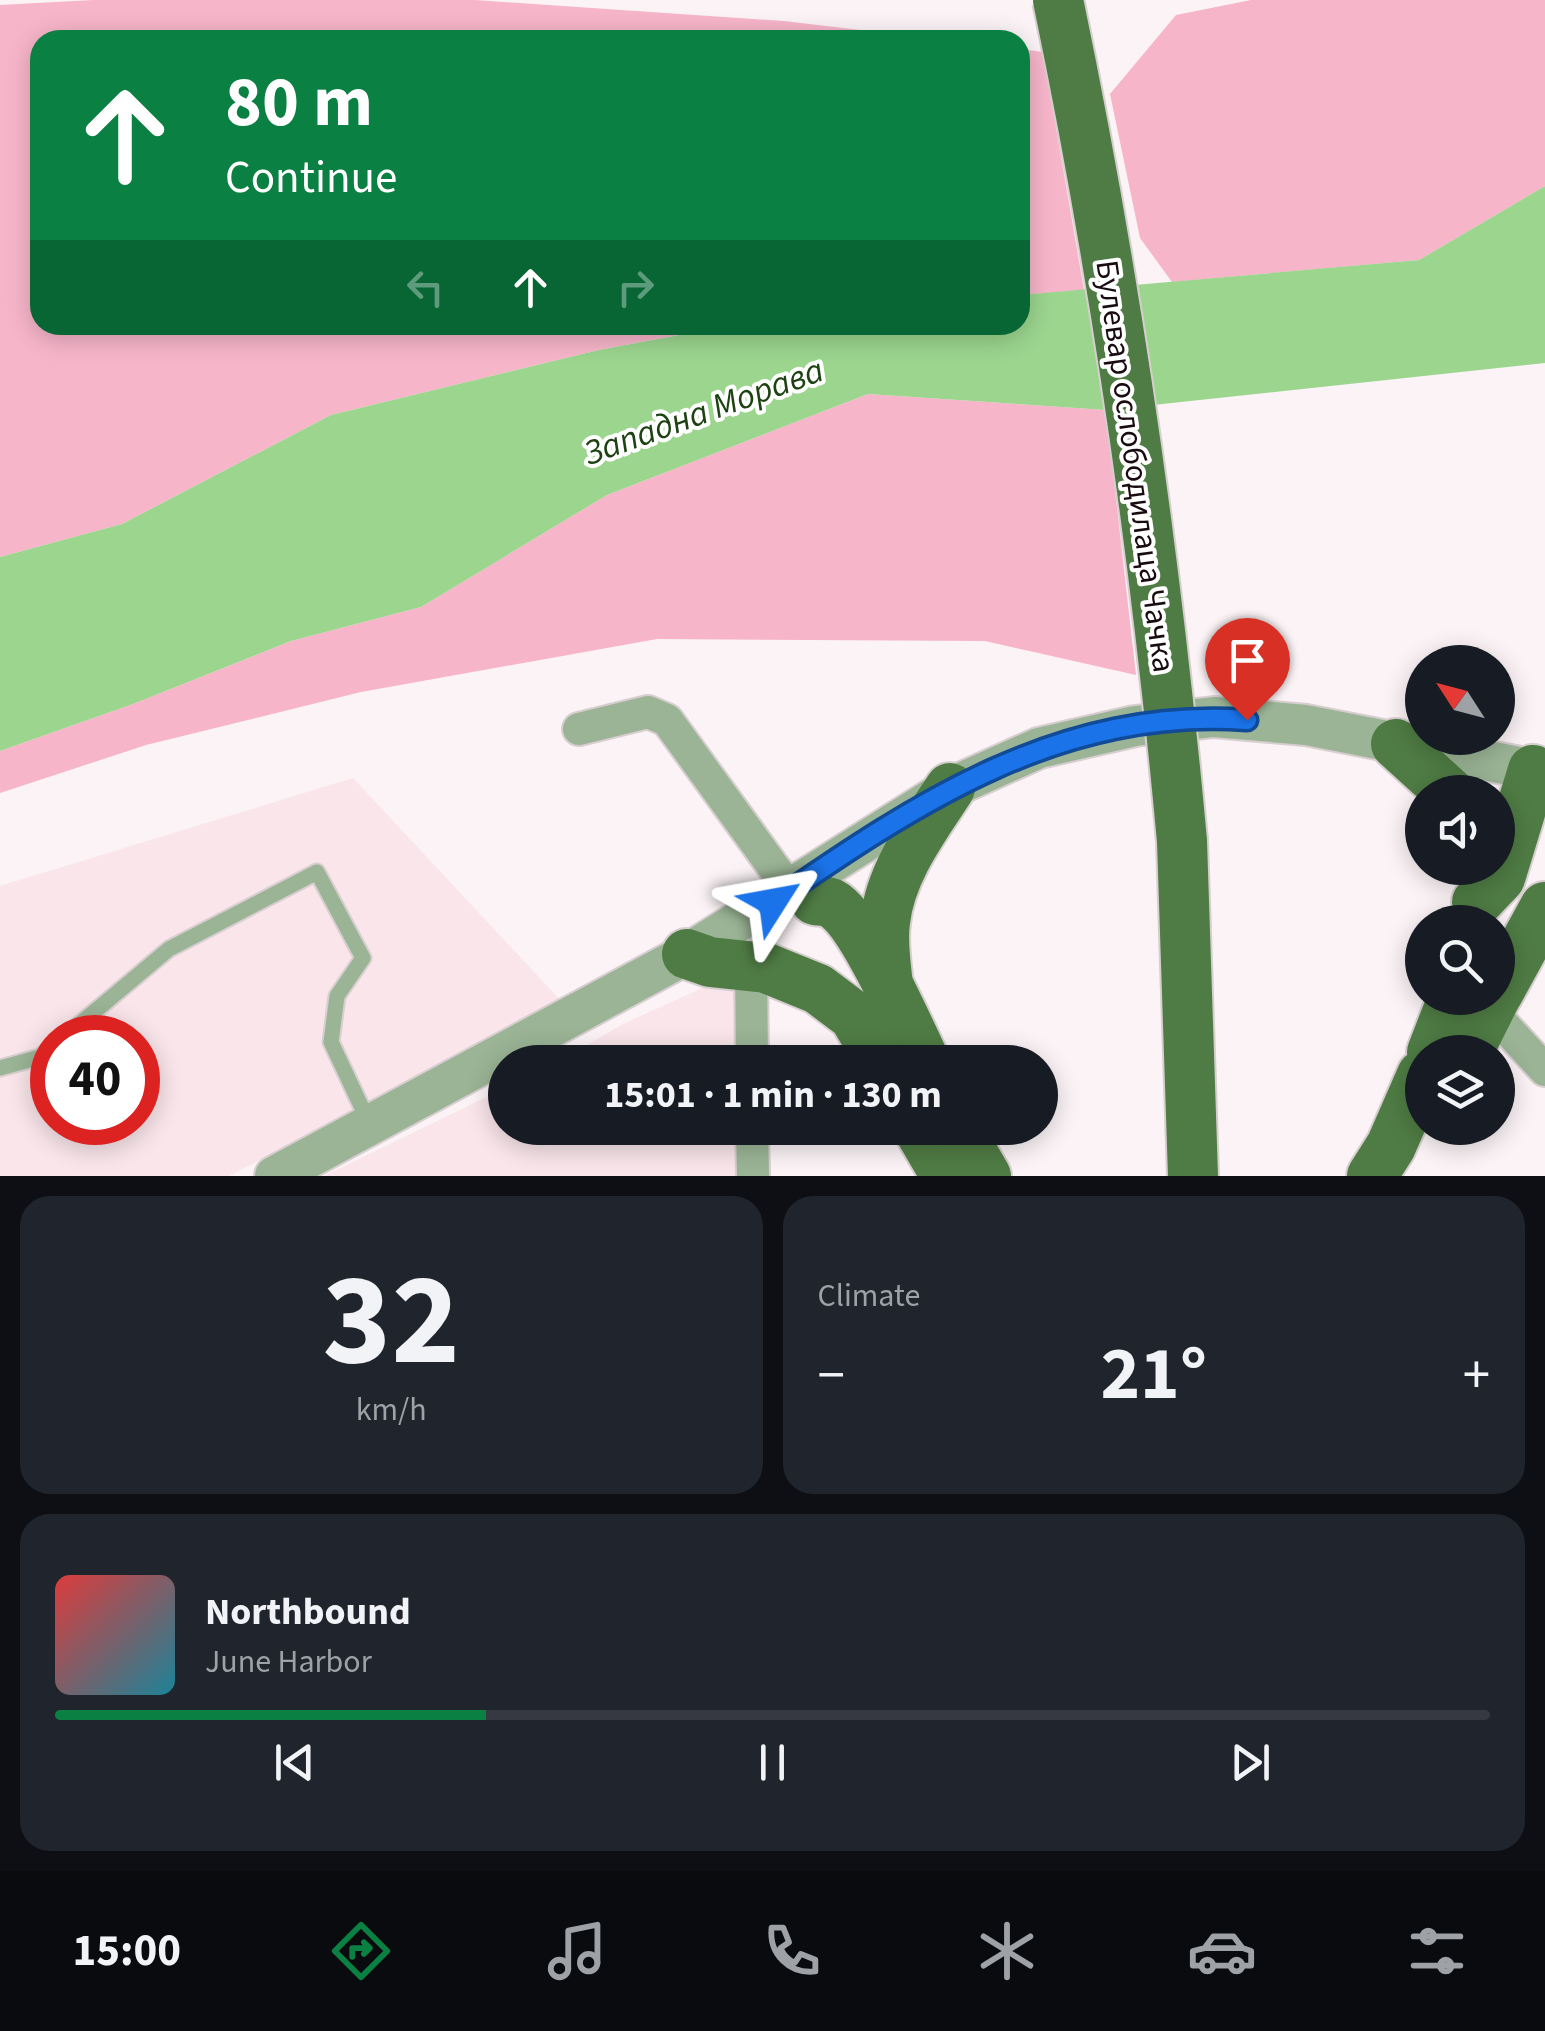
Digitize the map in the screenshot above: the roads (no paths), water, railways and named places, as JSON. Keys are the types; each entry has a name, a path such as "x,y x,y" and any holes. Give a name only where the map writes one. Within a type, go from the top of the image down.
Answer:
{"main road":[{"name":"Булевар ослободилаца Чачка","path":"1058,0 1135,426 1162,632 1182,841 1193,1176"},
{"path":"1396,744 1433,775"},
{"path":"1478,897 1500,878 1539,771"},
{"path":"871,1001 888,904 906,859 950,788"},
{"path":"805,889 832,904 854,928 878,1045"},
{"path":"1515,955 1545,907"},
{"path":"686,954 710,962 751,966 871,1001 910,1045"},
{"path":"1452,1035 1475,1015"},
{"path":"1164,1176 1176,1096 1188,1064"},
{"path":"1188,1064 1206,1097 1221,1164 1228,1176"},
{"path":"1372,1176 1405,1117"},
{"path":"928,1145 946,1176"},
{"path":"968,1145 986,1176"},
{"path":"1408,1176 1424,1145"}],"street":[{"path":"579,729 648,712 667,720 805,889"},
{"path":"275,1176 805,889 950,788 1039,748 1136,726 1214,717 1280,722 1539,771"},
{"path":"751,966 752,1045"},
{"path":"1486,1015 1545,1070"},
{"path":"752,1145 752,1176"}],"lane":[{"path":"91,1015 168,948 316,872 363,958 337,996 331,1042 370,1125"},
{"path":"0,1068 30,1060"}],"water":[{"name":"Западна Морава","path":"1545,186 1545,363 1106,410 868,394 607,495 421,607 291,641 133,704 0,751 0,557 122,524 331,415 599,350 679,335 1030,335 1030,294 1419,260"}]}
